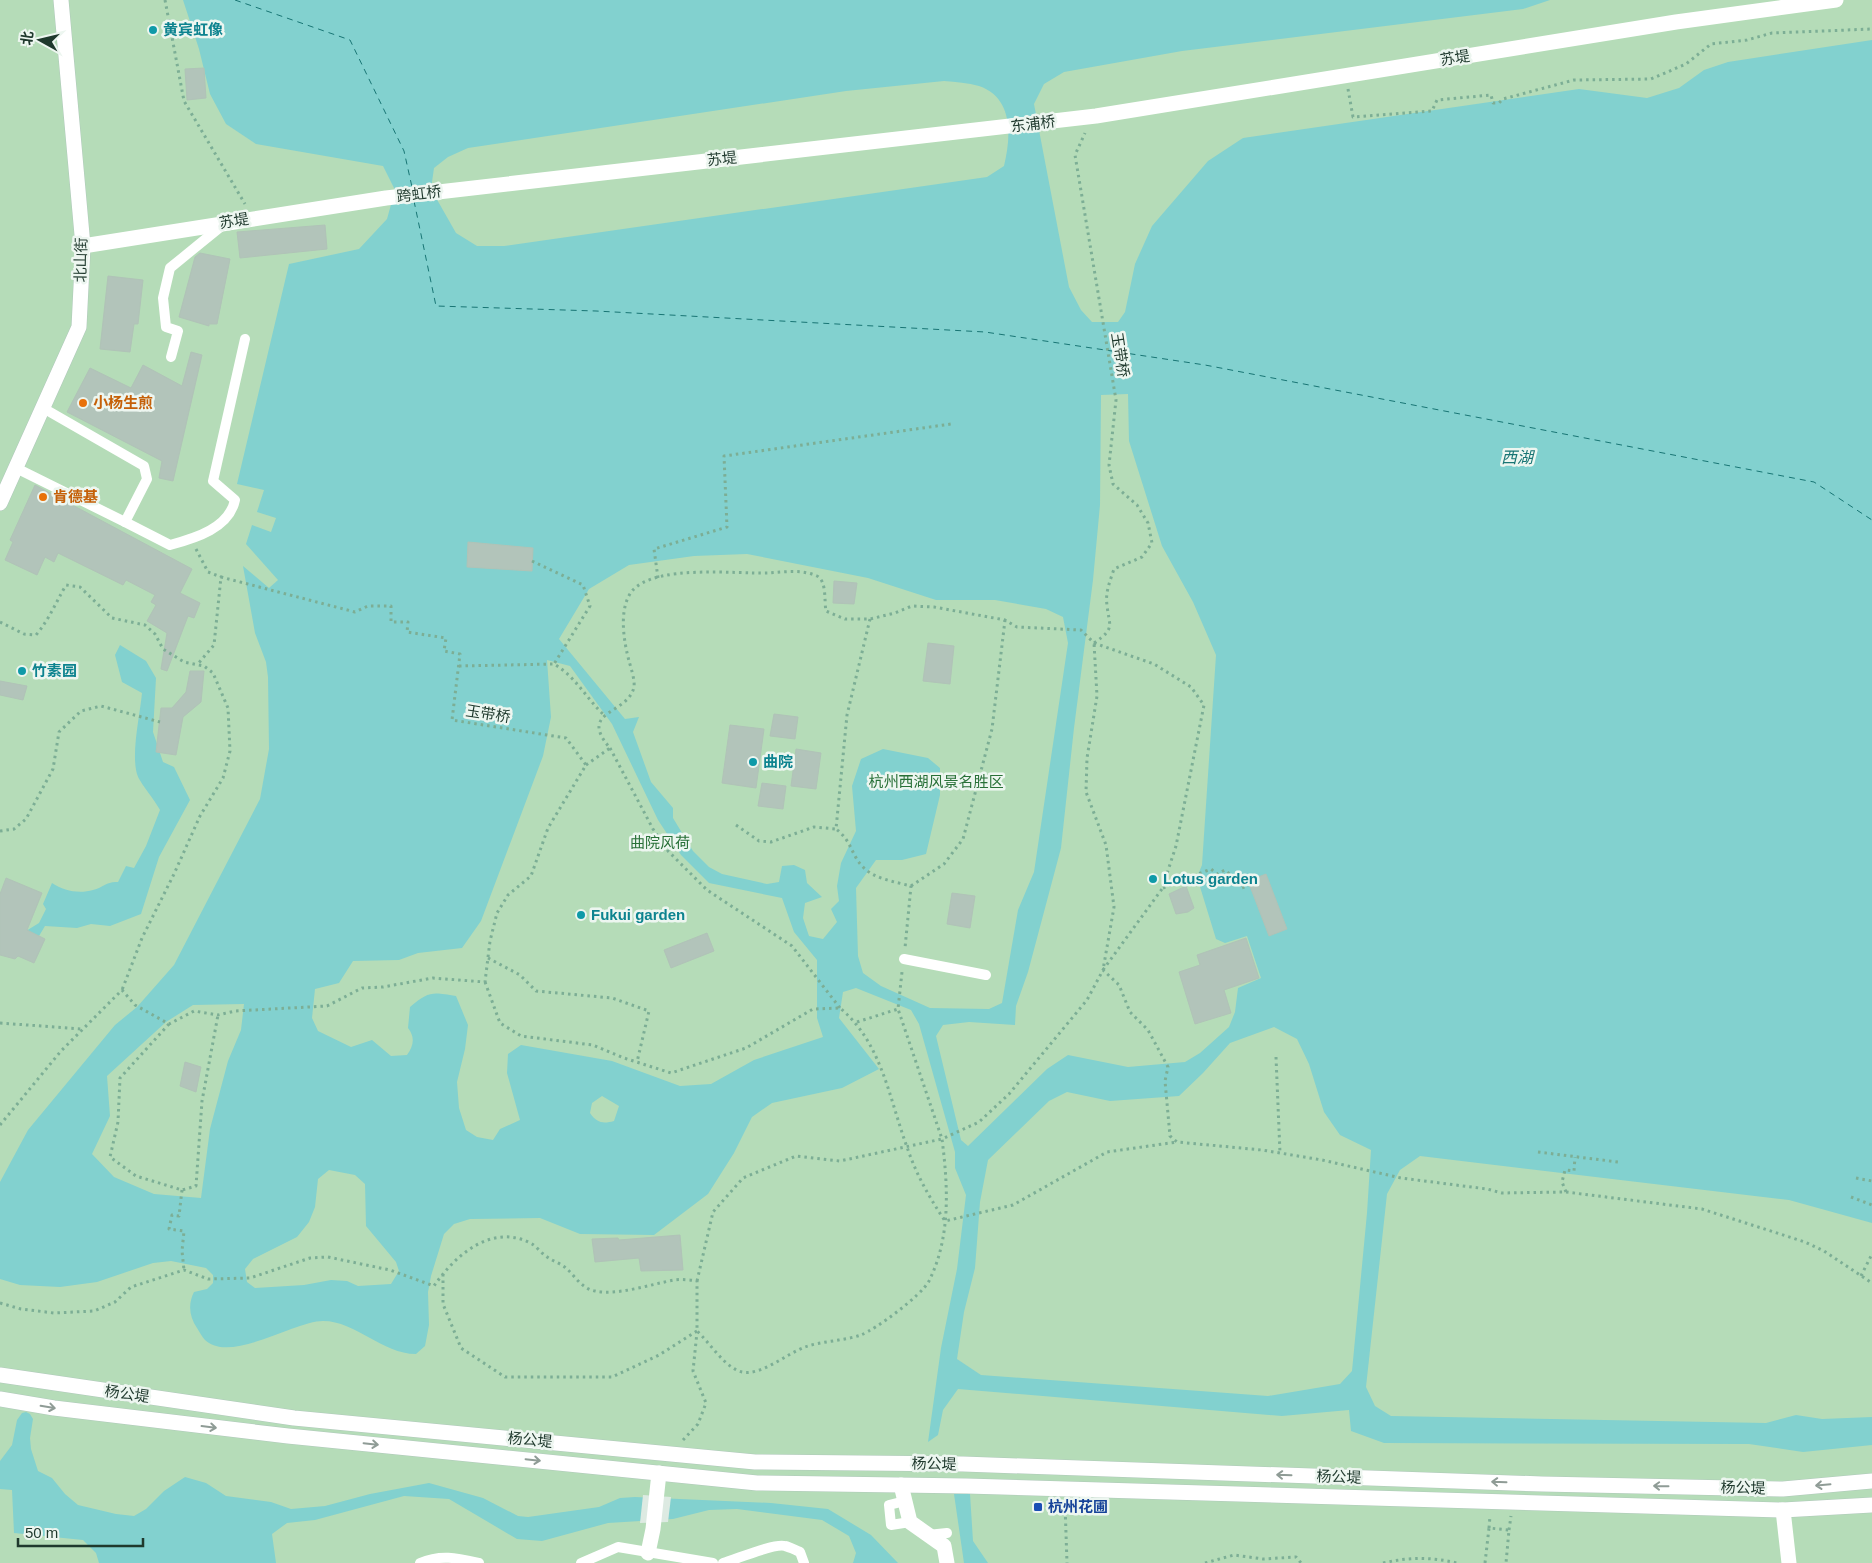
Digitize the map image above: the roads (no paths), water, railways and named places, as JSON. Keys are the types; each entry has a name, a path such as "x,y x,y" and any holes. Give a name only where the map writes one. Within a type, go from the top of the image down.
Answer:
{"main road":[{"name":"北山街","path":"0,503 79,327 83,246 61,0"},
{"name":"苏堤","path":"1075,119 1676,22 1836,0"},
{"name":"东浦桥","path":"991,129 1075,119"},
{"name":"苏堤","path":"452,190 991,129"},
{"name":"跨虹桥","path":"386,198 452,190"},
{"name":"苏堤","path":"83,246 386,198"},
{"name":"杨公堤","path":"0,1375 294,1418 755,1462 973,1465 1542,1484 1783,1489 1872,1481"},
{"name":"杨公堤","path":"0,1399 54,1408 288,1436 757,1483 1065,1489 1783,1510 1872,1505"},
{"path":"648,1553 653,1529 659,1473"},
{"path":"902,1485 910,1522 944,1546 947,1563"},
{"path":"1783,1510 1789,1563"}],"lane":[{"path":"171,357 178,331 166,327 163,298 170,268 226,222"},
{"path":"16,468 170,546 190,540 227,519 233,512 235,500 213,481 245,339"},
{"path":"43,408 144,466 147,479 125,522"},
{"path":"904,959 986,975"},
{"path":"927,1534 947,1533"},
{"path":"723,1563 745,1557 769,1547 784,1545 800,1552 804,1563"},
{"path":"581,1563 618,1547 713,1563"},
{"path":"420,1563 435,1557 460,1558 479,1563"}],"water":[{"name":"西湖","path":"183,0 1550,0 1523,9 1182,51 1064,72 1044,84 1034,104 1069,287 1081,310 1092,322 1118,322 1125,312 1135,264 1152,226 1208,161 1243,138 1579,89 1647,98 1679,88 1704,70 1728,62 1872,40 1872,1223 1789,1200 1420,1156 1400,1170 1387,1194 1366,1387 1375,1406 1391,1416 1766,1423 1796,1415 1822,1419 1872,1417 1872,1445 1803,1452 1749,1444 1384,1443 1351,1431 1349,1410 1282,1416 958,1389 943,1410 938,1435 928,1442 941,1348 957,1269 966,1195 955,1168 955,1152 919,1024 911,1010 856,988 843,992 839,1018 879,1069 842,1088 772,1103 752,1117 734,1153 708,1194 654,1235 580,1234 540,1218 470,1219 454,1224 444,1234 431,1276 428,1292 429,1325 425,1346 416,1354 392,1349 347,1326 323,1321 296,1327 246,1345 216,1346 205,1340 194,1324 190,1310 194,1292 207,1289 213,1283 213,1275 206,1268 171,1261 153,1263 97,1282 60,1287 20,1285 0,1279 0,1182 28,1130 115,1025 137,1007 174,965 260,799 269,749 268,677 266,662 255,633 243,566 269,588 278,580 246,544 252,525 271,532 276,518 257,512 264,490 237,484 289,264 359,249 387,219 395,190 383,166 256,144 226,124 210,94 199,49","holes":["944,81 979,86 999,99 1004,109 1008,131 1004,166 987,177 504,246 477,246 456,233 431,189 434,168 448,157 468,148 846,91","1128,394 1129,441 1162,546 1193,602 1216,655 1202,865 1197,877 1216,939 1225,943 1247,936 1261,978 1238,988 1235,1012 1229,1027 1200,1053 1185,1062 1128,1067 1068,1055 1047,1069 968,1146 961,1140 936,1036 943,1025 969,1022 1015,1025 1016,1006 1028,972 1061,848 1093,580 1100,505 1101,395","747,554 868,578 936,600 995,600 1046,609 1063,617 1068,643 1034,872 1018,910 1002,1003 989,1009 930,1008 881,986 863,973 858,956 856,888 876,860 902,860 926,854 940,795 940,768 928,758 883,749 861,759 852,786 856,831 841,863 837,886 839,901 831,909 837,922 823,939 809,936 803,918 805,903 822,897 807,883 805,870 794,865 782,866 779,882 767,884 722,874 709,867 693,851 673,818 673,808 651,782 633,732 639,717 625,719 559,639 589,589 629,565 694,556","547,660 570,666 612,724 658,820 681,855 709,883 782,898 794,932 817,960 817,1018 823,1037 754,1060 711,1084 680,1086 612,1061 521,1045 508,1054 507,1073 520,1120 500,1129 493,1140 477,1137 466,1130 459,1108 457,1082 465,1049 468,1025 456,996 431,994 410,1007 408,1028 413,1041 407,1055 391,1056 372,1040 351,1047 318,1031 312,1018 315,989 339,983 353,961 399,960 418,953 462,948 481,921 543,756 551,717","244,1004 241,1030 228,1061 210,1129 201,1198 154,1194 114,1177 92,1154 110,1116 107,1076 166,1022 193,1005","1274,1027 1297,1039 1309,1064 1324,1112 1340,1135 1371,1150 1352,1371 1340,1384 1268,1396 981,1375 957,1359 964,1312 975,1268 980,1202 988,1160 1049,1101 1067,1092 1110,1101 1179,1096 1230,1043","602,1096 619,1106 614,1121 600,1122 590,1113 592,1103","329,1170 355,1175 365,1184 366,1226 396,1262 399,1271 391,1284 358,1286 347,1281 331,1280 304,1285 255,1288 247,1282 245,1269 253,1259 297,1237 309,1222 315,1207 318,1179"]},
{"path":"120,645 146,661 156,678 153,732 163,762 174,767 190,800 159,857 141,914 110,926 91,924 77,928 45,926 39,936 33,938 26,931 39,923 46,909 43,904 52,883 67,890 82,892 93,890 111,882 118,882 126,866 134,868 146,846 160,810 137,774 135,745 142,693 122,682 115,655"},
{"path":"26,1412 33,1419 30,1438 31,1449 38,1471 52,1478 65,1494 78,1505 116,1514 134,1516 146,1509 164,1491 185,1477 206,1483 226,1496 271,1502 291,1509 325,1506 370,1494 429,1483 483,1498 518,1516 528,1517 599,1507 620,1498 635,1497 771,1503 828,1509 871,1535 898,1563 853,1563 856,1553 849,1536 822,1520 737,1509 709,1510 673,1519 608,1523 542,1541 517,1539 449,1499 404,1496 315,1520 287,1523 272,1534 276,1563 99,1563 96,1553 83,1540 14,1533 12,1490 0,1489 0,1461 12,1445 17,1420 22,1413"},
{"path":"954,1494 970,1494 973,1541 988,1563 964,1563"}],"place":[{"name":"黄宾虹像","path":"153,30"},
{"name":"小杨生煎","path":"83,403"},
{"name":"肯德基","path":"43,497"},
{"name":"竹素园","path":"22,671"},
{"name":"曲院","path":"753,762"},
{"name":"Lotus garden","path":"1153,879"},
{"name":"Fukui garden","path":"581,915"},
{"name":"杭州花圃","path":"1038,1507"}],"park label":[{"name":"杭州西湖风景名胜区","path":"936,782"},
{"name":"曲院风荷","path":"660,843"}]}
